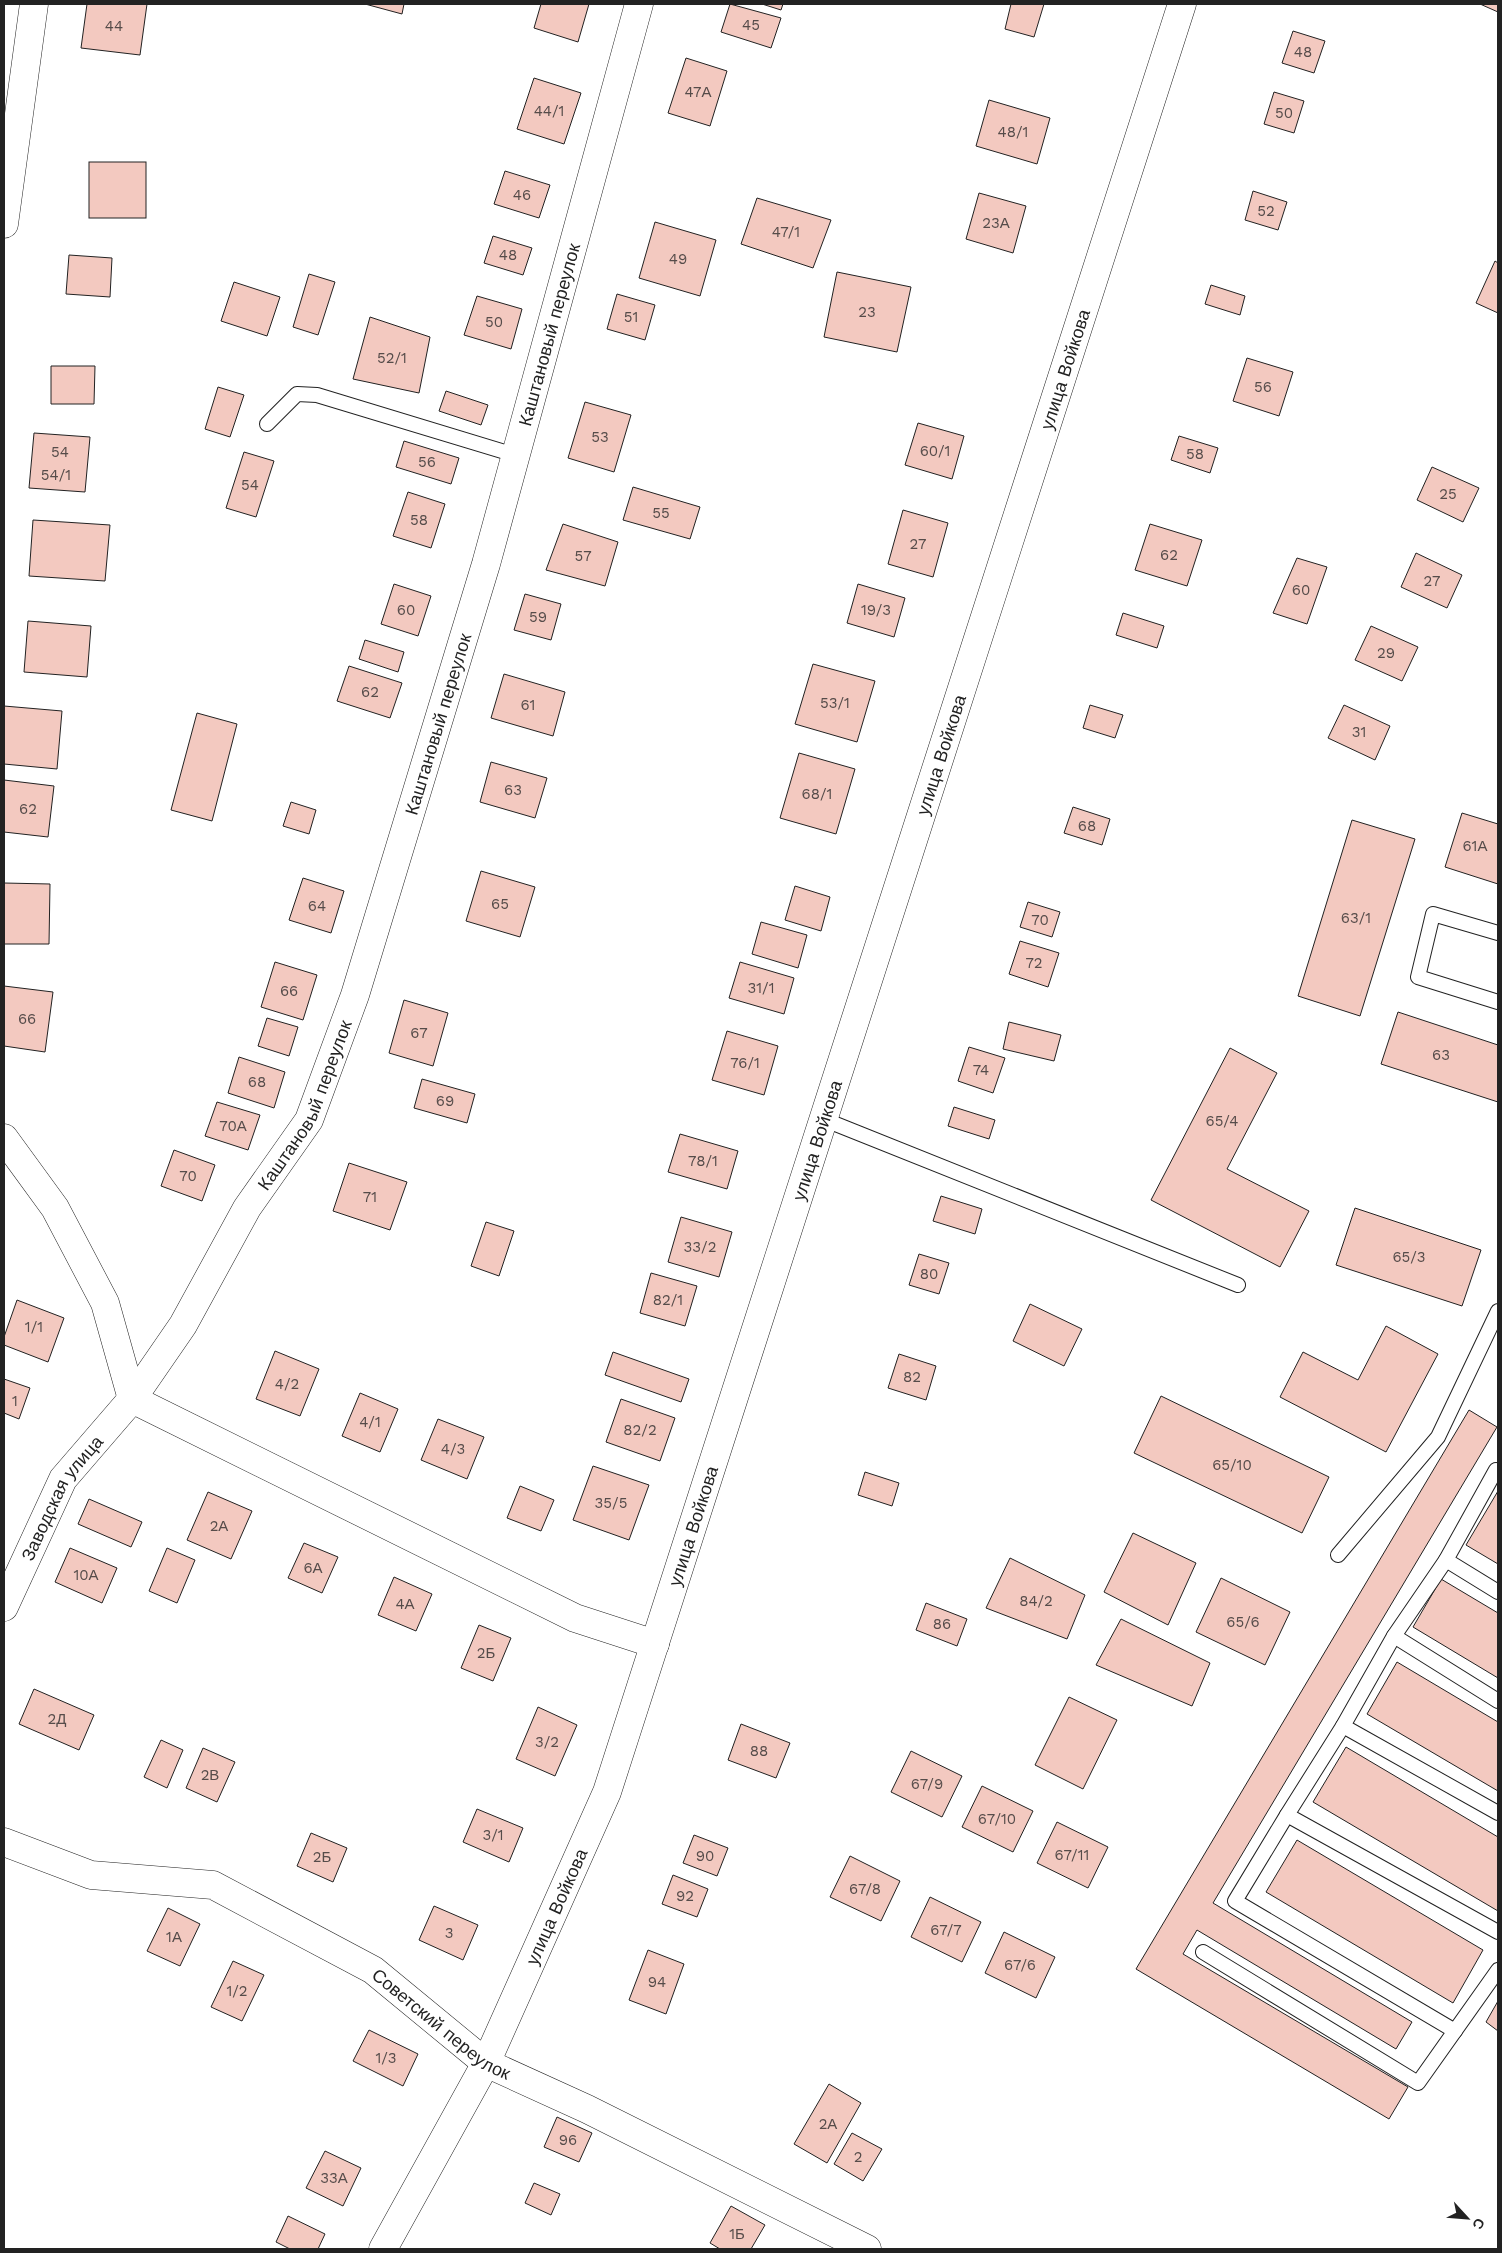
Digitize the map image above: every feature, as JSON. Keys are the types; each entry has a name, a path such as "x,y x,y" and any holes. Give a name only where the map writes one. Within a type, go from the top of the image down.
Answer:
{"street":[{"path":"4,224 34,4"},
{"name":"Каштановый переулок","path":"132,1399 183,1324 247,1208 309,1120 355,995 486,564 639,4"},
{"name":"улица Войкова","path":"383,2249 486,2063 607,1792 1182,4"},
{"path":"4,1138 55,1208 104,1303 132,1399 575,1618 655,1644"},
{"name":"Заводская улица","path":"4,1607 63,1479 132,1399"},
{"name":"Советский переулок","path":"4,1842 91,1874 213,1885 373,1970 486,2063 587,2109 867,2249"}],"lane":[{"path":"267,424 297,394 317,395 515,455"},
{"path":"1498,933 1433,914 1418,977 1498,1002"},
{"path":"823,1119 1238,1285"},
{"path":"1338,1556 1438,1437 1498,1311"},
{"path":"1455,2031 1235,1900 1343,1726 1394,1636 1446,1560 1496,1470 1498,1470"},
{"path":"1446,1560 1498,1592"},
{"path":"1394,1636 1498,1701"},
{"path":"1343,1726 1498,1813"},
{"path":"1286,1815 1498,1932"},
{"path":"1203,1952 1418,2083 1498,1970"}],"building":[{"path":"87,4 147,4 140,55 81,48"},
{"path":"365,4 404,4 402,14"},
{"path":"541,4 589,4 578,42 534,28"},
{"path":"730,4 781,18 771,48 721,32"},
{"path":"762,4 783,4 781,10"},
{"path":"1011,4 1044,4 1034,37 1005,29"},
{"path":"1480,4 1498,4 1498,12"},
{"path":"1293,31 1325,41 1314,73 1282,63"},
{"path":"686,58 727,71 710,126 668,113"},
{"path":"534,78 581,93 564,144 517,129"},
{"path":"1274,92 1304,101 1294,133 1264,124"},
{"path":"989,100 1050,118 1037,164 976,146"},
{"path":"89,162 146,162 146,218 89,218"},
{"path":"505,171 550,185 539,218 494,204"},
{"path":"1253,191 1287,202 1278,230 1245,220"},
{"path":"979,193 1026,206 1013,253 966,239"},
{"path":"757,198 831,220 813,268 741,244"},
{"path":"655,222 716,240 700,296 639,278"},
{"path":"493,236 532,248 523,275 484,263"},
{"path":"69,255 112,258 110,297 66,294"},
{"path":"1495,261 1498,263 1498,313 1476,303"},
{"path":"837,272 911,287 897,352 824,337"},
{"path":"309,274 335,282 318,335 293,327"},
{"path":"234,282 280,297 267,336 221,321"},
{"path":"1211,285 1245,296 1240,315 1205,304"},
{"path":"617,294 655,305 645,340 607,329"},
{"path":"477,296 522,309 511,349 464,335"},
{"path":"370,317 430,337 419,393 353,379"},
{"path":"1247,358 1293,372 1279,416 1233,401"},
{"path":"51,366 95,366 94,404 51,404"},
{"path":"218,387 244,395 230,437 205,429"},
{"path":"446,391 488,405 481,425 439,411"},
{"path":"585,402 631,415 614,472 568,458"},
{"path":"918,423 964,436 952,479 905,465"},
{"path":"34,433 90,437 85,492 29,488"},
{"path":"1179,436 1218,448 1210,473 1171,460"},
{"path":"404,441 459,458 451,484 396,467"},
{"path":"244,452 274,461 256,517 226,508"},
{"path":"1432,467 1479,488 1463,522 1417,500"},
{"path":"633,487 700,507 690,539 623,520"},
{"path":"408,492 445,504 431,548 393,536"},
{"path":"903,510 948,523 933,577 888,564"},
{"path":"33,520 110,525 105,581 29,576"},
{"path":"563,524 618,542 605,586 546,570"},
{"path":"1150,524 1202,540 1187,586 1135,570"},
{"path":"1416,553 1462,575 1447,608 1401,587"},
{"path":"1297,558 1327,567 1307,624 1273,613"},
{"path":"394,584 431,596 418,636 381,624"},
{"path":"858,584 905,598 894,637 847,623"},
{"path":"525,594 561,604 551,640 514,630"},
{"path":"1123,613 1164,626 1157,648 1116,635"},
{"path":"28,621 91,626 87,677 24,672"},
{"path":"1371,626 1418,647 1402,681 1355,660"},
{"path":"365,640 404,652 398,672 359,659"},
{"path":"813,664 875,681 857,742 795,724"},
{"path":"349,666 402,683 390,718 337,701"},
{"path":"504,674 565,692 553,736 491,718"},
{"path":"1090,705 1123,715 1115,738 1083,728"},
{"path":"1344,705 1390,726 1375,760 1328,738"},
{"path":"4,706 62,711 57,769 4,764"},
{"path":"197,713 237,724 212,821 171,810"},
{"path":"799,753 855,769 836,834 780,818"},
{"path":"491,762 547,778 535,818 480,802"},
{"path":"4,780 54,786 48,837 4,832"},
{"path":"291,802 316,810 309,834 283,826"},
{"path":"1073,807 1110,819 1102,845 1064,833"},
{"path":"1462,813 1498,824 1498,884 1445,867"},
{"path":"1352,820 1415,839 1360,1016 1298,996"},
{"path":"481,871 535,887 520,937 466,921"},
{"path":"303,878 344,891 331,933 289,920"},
{"path":"4,883 50,884 49,944 4,944"},
{"path":"795,886 830,897 821,931 785,920"},
{"path":"1028,902 1060,912 1052,937 1020,927"},
{"path":"761,922 807,935 798,968 752,954"},
{"path":"1020,941 1059,953 1048,987 1009,974"},
{"path":"275,962 317,975 303,1020 261,1007"},
{"path":"740,962 794,978 784,1014 729,998"},
{"path":"4,986 53,992 45,1052 4,1046"},
{"path":"404,1000 448,1013 433,1066 389,1053"},
{"path":"1398,1012 1498,1045 1498,1102 1381,1064"},
{"path":"267,1018 298,1027 289,1056 258,1046"},
{"path":"1009,1022 1061,1035 1054,1061 1003,1049"},
{"path":"727,1031 778,1046 764,1095 712,1080"},
{"path":"969,1047 1005,1058 993,1093 958,1081"},
{"path":"1230,1048 1277,1073 1227,1169 1309,1211 1280,1267 1151,1200"},
{"path":"239,1057 285,1072 274,1108 228,1093"},
{"path":"422,1079 475,1094 467,1123 414,1108"},
{"path":"217,1102 260,1115 248,1150 205,1136"},
{"path":"954,1107 995,1120 989,1139 948,1126"},
{"path":"680,1134 738,1151 727,1189 668,1172"},
{"path":"174,1150 215,1165 202,1201 161,1186"},
{"path":"349,1163 407,1182 390,1230 333,1211"},
{"path":"941,1196 982,1209 975,1234 933,1221"},
{"path":"1355,1208 1481,1250 1462,1306 1336,1265"},
{"path":"681,1217 732,1232 719,1277 668,1262"},
{"path":"486,1222 514,1231 499,1276 471,1266"},
{"path":"919,1254 949,1263 939,1294 909,1285"},
{"path":"651,1273 697,1286 685,1326 640,1313"},
{"path":"17,1300 64,1318 48,1362 4,1345 4,1337"},
{"path":"1030,1304 1082,1329 1064,1366 1013,1341"},
{"path":"1386,1326 1438,1354 1386,1452 1280,1397 1303,1352 1358,1380"},
{"path":"275,1351 319,1369 300,1416 256,1399"},
{"path":"613,1352 689,1379 681,1402 605,1375"},
{"path":"899,1354 936,1366 926,1400 888,1388"},
{"path":"4,1379 30,1388 19,1419 4,1413"},
{"path":"360,1393 398,1409 380,1452 342,1436"},
{"path":"1161,1396 1329,1477 1302,1533 1134,1453"},
{"path":"621,1399 675,1418 660,1461 606,1442"},
{"path":"1469,1410 1497,1427 1213,1903 1412,2022 1396,2049 1197,1930 1183,1954 1408,2087 1389,2119 1136,1969"},
{"path":"438,1419 484,1437 467,1479 421,1460"},
{"path":"593,1466 649,1485 629,1540 573,1520"},
{"path":"865,1472 899,1483 892,1506 858,1495"},
{"path":"520,1486 554,1500 541,1531 507,1518"},
{"path":"1498,1491 1498,1564 1466,1545"},
{"path":"208,1492 252,1511 231,1559 187,1540"},
{"path":"89,1499 142,1522 131,1547 78,1524"},
{"path":"1133,1533 1196,1563 1168,1625 1104,1592"},
{"path":"304,1543 338,1557 322,1593 288,1578"},
{"path":"70,1548 117,1568 102,1603 55,1582"},
{"path":"167,1548 195,1560 177,1603 149,1591"},
{"path":"1010,1558 1085,1595 1067,1639 986,1608"},
{"path":"394,1577 432,1594 416,1631 378,1615"},
{"path":"1221,1578 1290,1612 1265,1665 1196,1632"},
{"path":"1441,1579 1498,1613 1498,1678 1413,1627"},
{"path":"926,1603 967,1619 957,1646 916,1630"},
{"path":"1121,1619 1210,1663 1192,1706 1096,1665"},
{"path":"479,1625 511,1638 493,1681 461,1668"},
{"path":"1397,1662 1498,1722 1498,1791 1367,1714"},
{"path":"34,1689 94,1715 79,1750 19,1724"},
{"path":"1069,1697 1117,1720 1083,1789 1035,1765"},
{"path":"538,1707 577,1725 555,1776 516,1759"},
{"path":"741,1724 790,1743 776,1778 728,1760"},
{"path":"161,1740 183,1750 167,1788 144,1777"},
{"path":"1346,1747 1498,1837 1498,1911 1313,1802"},
{"path":"203,1748 235,1762 217,1802 186,1788"},
{"path":"911,1751 962,1776 942,1817 891,1792"},
{"path":"982,1786 1033,1811 1013,1852 962,1827"},
{"path":"477,1809 523,1828 509,1862 463,1842"},
{"path":"1057,1822 1108,1847 1088,1888 1037,1863"},
{"path":"311,1833 347,1848 333,1882 297,1866"},
{"path":"694,1835 728,1848 717,1876 683,1863"},
{"path":"1297,1840 1483,1950 1453,2003 1266,1892"},
{"path":"850,1856 900,1881 881,1921 830,1897"},
{"path":"673,1875 708,1889 697,1917 662,1904"},
{"path":"930,1897 981,1922 962,1962 911,1937"},
{"path":"434,1906 478,1925 463,1960 419,1940"},
{"path":"168,1908 200,1924 180,1966 147,1951"},
{"path":"1004,1932 1055,1957 1036,1998 985,1973"},
{"path":"648,1950 684,1964 666,2014 629,2000"},
{"path":"233,1961 264,1975 242,2021 211,2007"},
{"path":"1498,2001 1498,2031 1486,2022"},
{"path":"369,2030 418,2054 403,2086 353,2061"},
{"path":"829,2084 861,2103 827,2163 794,2144"},
{"path":"557,2117 592,2133 579,2162 544,2147"},
{"path":"852,2133 882,2149 863,2181 834,2164"},
{"path":"325,2151 361,2168 343,2206 306,2188"},
{"path":"534,2183 560,2194 551,2215 525,2203"},
{"path":"731,2206 765,2225 751,2249 720,2249 710,2243"},
{"path":"288,2216 325,2234 318,2249 290,2249 276,2242"}]}
